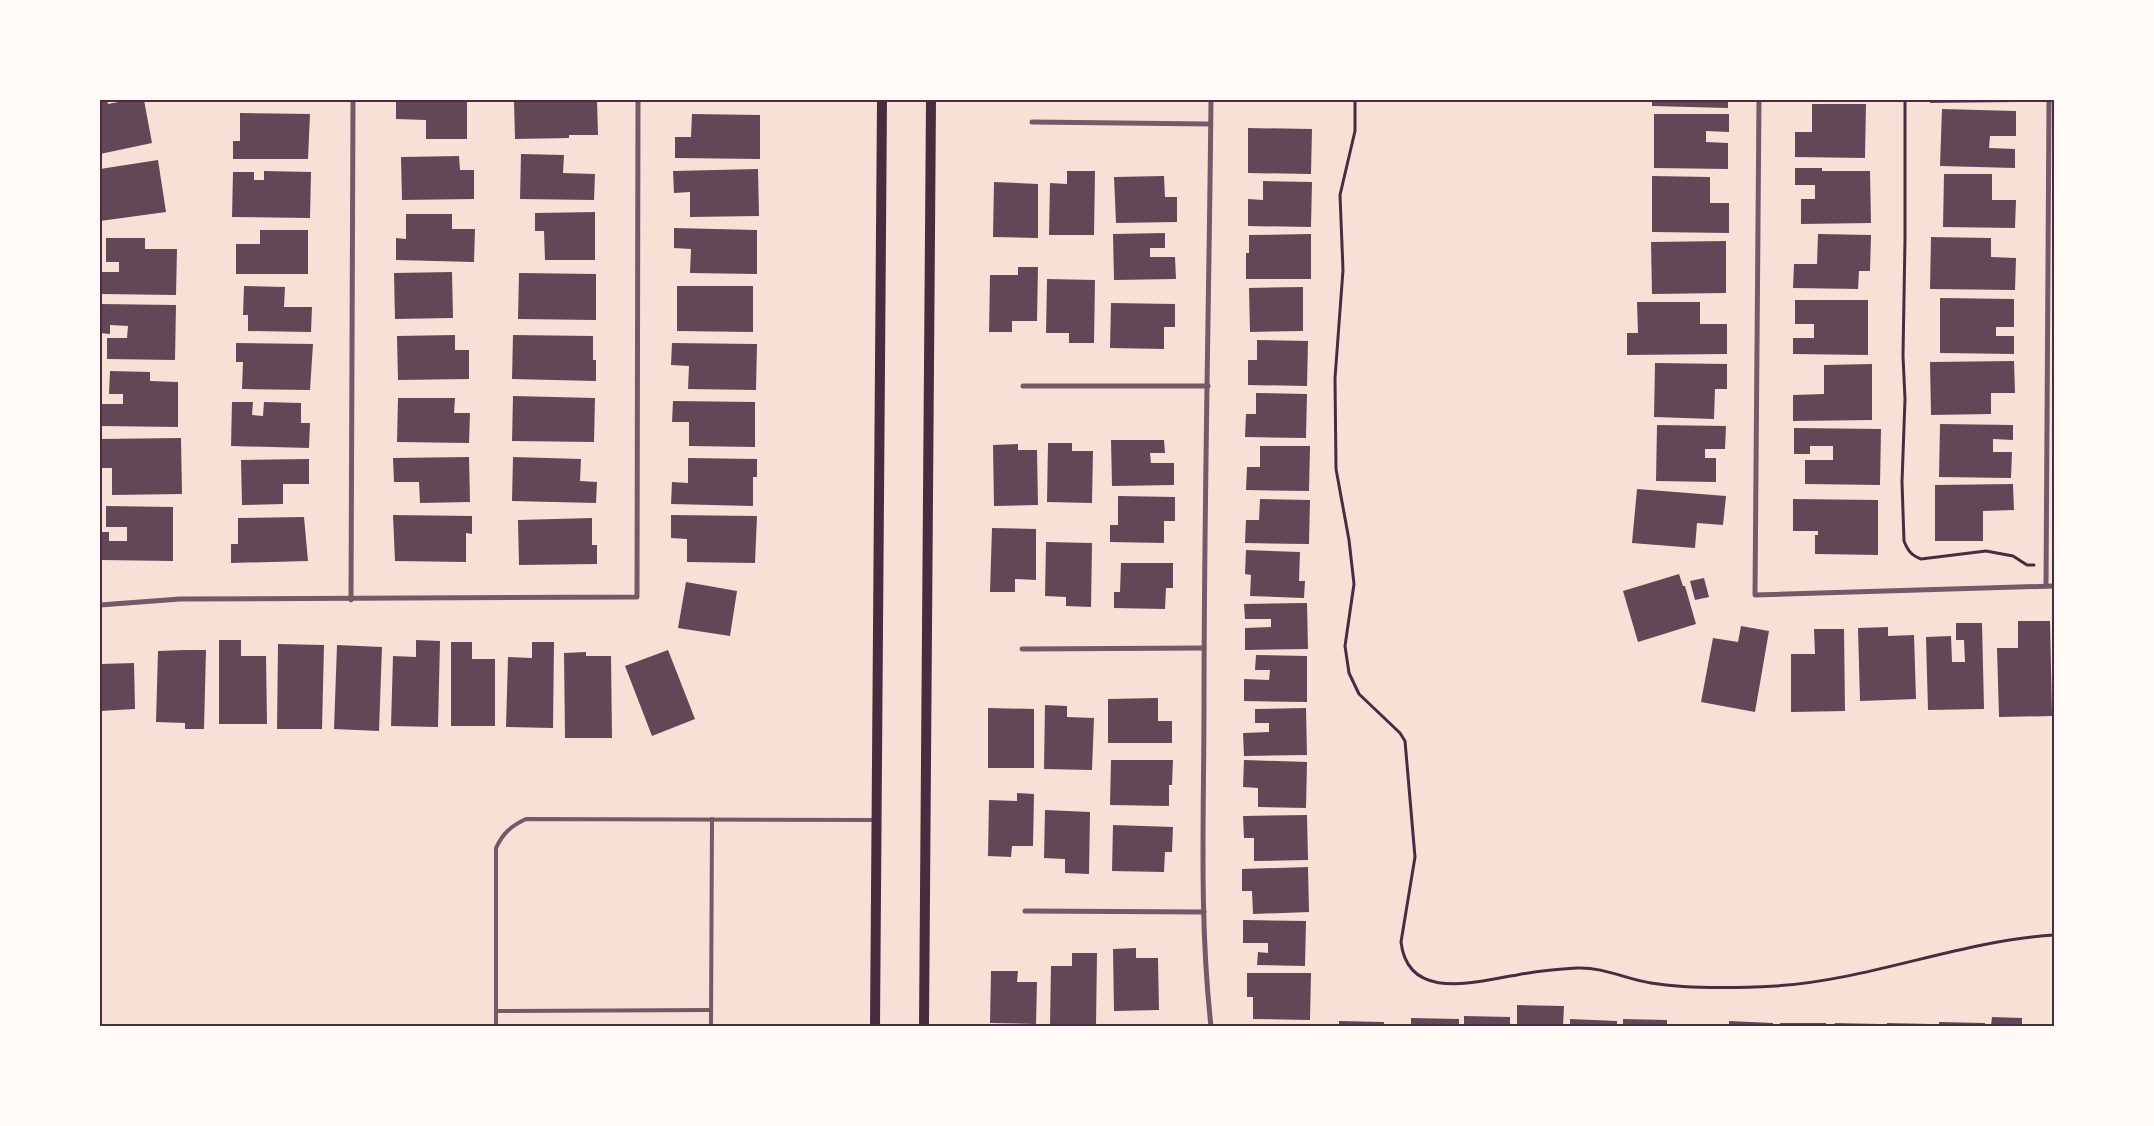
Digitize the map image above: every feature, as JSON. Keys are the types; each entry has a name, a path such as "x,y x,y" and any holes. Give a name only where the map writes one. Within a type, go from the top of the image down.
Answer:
{"main road":[{"path":"875,1026 882,100"},
{"path":"924,1026 931,100"}],"street":[{"path":"351,600 354,100"},
{"path":"100,605 180,599 638,598 638,100"},
{"path":"1211,100 1204,648 1205,969 1211,1026"},
{"path":"1759,100 1755,595 2054,586"},
{"path":"2046,586 2049,100"},
{"path":"1032,122 1210,124"},
{"path":"1023,386 1208,386"},
{"path":"1022,649 1204,648"},
{"path":"1025,911 1204,912"}],"lane":[{"path":"496,1026 496,848 502,836 513,825 526,819 877,820"},
{"path":"711,1026 712,819"},
{"path":"496,1011 712,1010"}],"path":[{"path":"1355,100 1355,131 1340,195 1343,270 1335,378 1336,469 1349,540 1354,584 1345,646 1349,673 1358,694 1395,728 1405,741 1415,857 1401,942 1403,955 1413,970 1429,980 1451,984 1479,982 1550,970 1592,968 1602,969 1642,982 1666,985 1776,986 1826,980 1872,971 1960,949 2054,936"},
{"path":"1905,100 1903,356 1905,399 1902,482 1904,541 1908,550 1914,556 1921,559 1986,551 2013,556 2027,565 2046,565"}],"building":[{"path":"100,100 107,100 108,104 129,100 144,100 152,143 100,154"},
{"path":"396,100 467,100 467,139 426,139 426,120 396,119"},
{"path":"514,100 597,100 598,135 569,135 569,138 515,139"},
{"path":"1652,100 1728,100 1728,108 1652,106"},
{"path":"1930,100 2016,100 2016,102 1930,103"},
{"path":"1812,104 1866,104 1865,158 1795,157 1795,132 1812,132"},
{"path":"1942,109 2016,111 2016,136 1990,136 1989,148 2015,149 2015,168 1940,166"},
{"path":"240,113 310,114 308,159 233,159 233,141 240,141"},
{"path":"692,114 760,115 760,159 675,158 675,137 691,137"},
{"path":"1654,114 1729,114 1729,132 1706,131 1706,142 1728,143 1728,169 1654,168"},
{"path":"1248,128 1312,129 1311,174 1248,173"},
{"path":"521,154 564,155 563,173 595,174 594,200 520,199"},
{"path":"459,156 460,170 474,170 474,199 402,200 401,157"},
{"path":"158,160 166,212 100,221 100,169"},
{"path":"1795,168 1822,168 1822,171 1870,171 1871,223 1801,224 1801,199 1815,199 1815,185 1795,185"},
{"path":"758,169 759,216 690,217 690,192 674,193 673,171"},
{"path":"264,171 311,172 310,218 232,217 233,172 254,172 254,180 264,180"},
{"path":"1067,171 1095,171 1094,235 1049,235 1050,183 1067,184"},
{"path":"1944,174 1992,174 1992,200 2016,200 2015,228 1943,227"},
{"path":"1164,176 1165,197 1177,197 1177,222 1116,223 1114,177"},
{"path":"1652,176 1710,177 1710,203 1729,203 1729,233 1652,232"},
{"path":"1263,181 1312,182 1311,227 1248,226 1248,199 1263,200"},
{"path":"994,182 1038,184 1038,238 993,237"},
{"path":"595,212 595,260 545,260 544,231 535,231 535,213"},
{"path":"406,214 452,214 452,229 475,229 474,262 396,260 396,238 406,239"},
{"path":"674,228 757,230 757,274 690,273 691,249 674,248"},
{"path":"260,230 308,230 308,274 236,274 236,244 260,244"},
{"path":"1165,233 1165,248 1150,248 1150,257 1175,257 1176,279 1114,280 1113,234"},
{"path":"1311,234 1311,279 1246,279 1246,253 1249,253 1249,235"},
{"path":"1818,234 1871,235 1870,271 1859,271 1858,289 1793,288 1794,264 1817,264"},
{"path":"1931,237 1991,238 1991,257 2016,258 2015,290 1930,289"},
{"path":"106,238 145,238 145,249 177,249 176,295 100,294 100,272 119,272 119,262 106,262"},
{"path":"1726,241 1726,293 1652,294 1651,242"},
{"path":"1018,267 1038,267 1037,321 1012,321 1012,332 989,332 990,275 1018,275"},
{"path":"452,272 453,318 395,319 394,273"},
{"path":"519,273 596,274 596,320 518,319"},
{"path":"1047,279 1095,280 1094,343 1069,343 1069,333 1046,333"},
{"path":"244,286 285,287 284,307 312,307 311,332 248,331 248,315 243,315"},
{"path":"677,286 753,286 753,332 677,331"},
{"path":"1303,287 1303,331 1250,332 1249,288"},
{"path":"1940,298 2014,299 2014,327 1996,327 1996,336 2014,336 2014,354 1940,353"},
{"path":"1795,300 1868,300 1868,355 1793,354 1793,338 1814,338 1814,324 1795,324"},
{"path":"1637,302 1700,302 1700,324 1727,324 1727,354 1627,355 1627,333 1638,333"},
{"path":"1111,303 1175,304 1175,327 1164,327 1164,349 1110,348"},
{"path":"100,304 176,305 175,360 107,359 107,338 127,338 128,326 110,325 110,334 100,333"},
{"path":"455,335 455,350 469,350 469,379 398,380 397,336"},
{"path":"513,335 593,336 593,360 596,360 596,381 512,379"},
{"path":"1257,340 1308,341 1307,386 1248,385 1248,360 1257,360"},
{"path":"236,343 313,344 310,390 242,389 243,362 236,362"},
{"path":"672,343 757,344 756,390 688,389 689,366 671,365"},
{"path":"2014,361 2015,393 1991,393 1991,414 1931,415 1930,362"},
{"path":"1655,363 1727,364 1727,389 1715,389 1714,419 1654,417"},
{"path":"1872,364 1872,420 1793,421 1793,395 1824,394 1824,365"},
{"path":"110,371 150,372 150,381 178,382 178,427 100,426 100,404 123,404 123,394 109,394"},
{"path":"1256,393 1307,394 1306,438 1245,437 1246,414 1256,414"},
{"path":"513,396 595,398 594,442 512,441"},
{"path":"398,398 455,398 454,413 470,413 469,443 397,442"},
{"path":"673,401 755,402 755,447 689,446 689,422 672,422"},
{"path":"232,402 253,402 252,415 263,416 264,402 301,403 301,423 310,423 309,448 231,446"},
{"path":"1940,424 2013,425 2013,440 1993,439 1993,452 2012,452 2011,478 1939,477"},
{"path":"1657,425 1726,426 1725,449 1705,449 1705,458 1716,458 1716,482 1656,481"},
{"path":"1794,428 1881,429 1880,485 1805,484 1805,460 1833,460 1833,446 1810,446 1810,454 1794,454"},
{"path":"181,438 182,494 112,495 112,468 100,468 100,439"},
{"path":"1111,440 1164,440 1165,453 1150,453 1151,463 1174,463 1174,485 1112,486"},
{"path":"1048,443 1072,443 1072,451 1093,451 1092,503 1047,502"},
{"path":"1018,444 1018,450 1037,450 1038,505 994,506 993,445"},
{"path":"1260,446 1310,446 1309,491 1246,490 1247,467 1260,467"},
{"path":"469,457 470,502 420,503 419,482 394,482 393,458"},
{"path":"513,457 581,459 580,481 597,482 596,503 512,501"},
{"path":"688,458 757,459 757,477 753,477 753,506 671,504 672,482 688,483"},
{"path":"309,459 309,484 283,484 283,504 242,505 241,460"},
{"path":"2013,484 2014,510 1983,511 1983,541 1935,541 1935,485"},
{"path":"1637,489 1726,496 1723,525 1697,523 1695,548 1632,543"},
{"path":"1118,496 1175,497 1175,521 1164,521 1164,543 1110,542 1110,525 1118,525"},
{"path":"1260,499 1310,500 1309,544 1245,543 1246,520 1259,520"},
{"path":"1793,499 1878,500 1878,555 1815,554 1815,535 1818,535 1818,531 1793,531"},
{"path":"106,506 173,507 173,561 100,560 100,532 109,532 109,541 127,541 127,527 106,527"},
{"path":"393,515 472,516 472,534 466,533 466,562 395,561"},
{"path":"671,515 757,516 755,563 687,562 687,539 671,538"},
{"path":"304,517 308,561 231,563 231,544 238,544 238,518"},
{"path":"592,518 592,545 597,545 597,564 519,565 518,520"},
{"path":"992,528 1036,529 1036,580 1015,579 1015,592 990,592"},
{"path":"1046,542 1092,543 1091,607 1066,606 1066,597 1045,596"},
{"path":"1246,550 1300,552 1299,581 1305,581 1304,598 1250,596 1251,575 1245,574"},
{"path":"1121,563 1173,563 1173,588 1166,588 1165,609 1114,608 1114,592 1120,592"},
{"path":"1679,574 1683,586 1685,586 1696,624 1638,642 1623,591"},
{"path":"1704,578 1709,597 1695,600 1690,581"},
{"path":"686,582 737,591 730,636 678,628"},
{"path":"1307,603 1308,649 1245,650 1245,628 1271,627 1271,619 1245,619 1244,604"},
{"path":"2018,621 2050,621 2052,716 1999,717 1997,648 2018,648"},
{"path":"1956,623 1982,623 1984,709 1928,710 1926,637 1951,636 1952,662 1965,662 1964,640 1956,640"},
{"path":"1741,626 1769,631 1755,712 1701,702 1713,638 1738,642"},
{"path":"1888,627 1888,636 1914,635 1916,699 1860,701 1858,628"},
{"path":"1814,629 1844,629 1845,711 1791,712 1791,654 1815,654"},
{"path":"219,640 241,640 241,656 266,656 267,724 219,724"},
{"path":"416,640 440,641 438,727 391,726 393,656 416,657"},
{"path":"451,642 472,642 472,659 495,659 495,726 451,726"},
{"path":"532,642 554,642 553,728 506,727 508,657 532,658"},
{"path":"278,644 324,645 322,729 277,729"},
{"path":"337,645 382,647 379,731 334,729"},
{"path":"206,650 204,729 185,729 185,723 156,722 158,651"},
{"path":"668,650 695,719 652,736 625,666"},
{"path":"586,652 586,656 611,656 612,738 565,738 564,653"},
{"path":"1256,655 1307,656 1307,702 1244,701 1244,679 1269,680 1270,670 1255,670"},
{"path":"134,663 135,709 100,711 100,664"},
{"path":"1158,698 1158,721 1172,721 1172,743 1108,743 1108,699"},
{"path":"1045,705 1067,706 1067,717 1094,718 1092,770 1044,769"},
{"path":"988,708 1034,709 1034,768 988,768"},
{"path":"1306,708 1307,755 1244,756 1243,733 1269,732 1269,723 1255,723 1255,709"},
{"path":"1111,760 1173,760 1172,785 1169,785 1169,806 1110,805"},
{"path":"1244,760 1307,762 1306,808 1258,807 1258,788 1243,787"},
{"path":"1017,793 1034,794 1033,846 1012,846 1011,857 988,856 989,800 1017,801"},
{"path":"1045,810 1090,812 1089,874 1065,873 1065,859 1044,858"},
{"path":"1307,815 1308,860 1254,861 1254,838 1244,838 1243,816"},
{"path":"1113,825 1173,827 1172,852 1165,852 1164,872 1112,871"},
{"path":"1308,867 1309,912 1253,914 1252,891 1242,891 1242,869"},
{"path":"1243,920 1306,921 1305,966 1257,965 1258,952 1268,953 1268,943 1243,943"},
{"path":"1136,948 1136,958 1158,958 1159,1010 1114,1011 1113,949"},
{"path":"1072,953 1097,953 1096,1026 1050,1026 1051,966 1072,966"},
{"path":"991,971 1018,971 1017,982 1037,982 1036,1024 990,1023"},
{"path":"1247,973 1311,973 1310,1020 1253,1019 1253,997 1247,997"},
{"path":"1517,1005 1564,1006 1563,1026 1517,1026"},
{"path":"1464,1016 1510,1017 1510,1026 1464,1026"},
{"path":"1992,1017 2022,1018 2022,1026 1991,1026"},
{"path":"1411,1018 1459,1019 1459,1026 1411,1026"},
{"path":"1570,1019 1617,1021 1617,1026 1570,1026"},
{"path":"1623,1019 1667,1020 1667,1026 1623,1026"},
{"path":"1339,1021 1384,1022 1384,1026 1339,1026"},
{"path":"1729,1021 1773,1023 1773,1026 1729,1026"},
{"path":"1939,1022 1985,1023 1985,1026 1939,1026"},
{"path":"1780,1023 1826,1023 1826,1026 1780,1026"},
{"path":"1835,1023 1880,1024 1880,1026 1834,1026"},
{"path":"1887,1023 1931,1024 1931,1026 1887,1026"}]}
